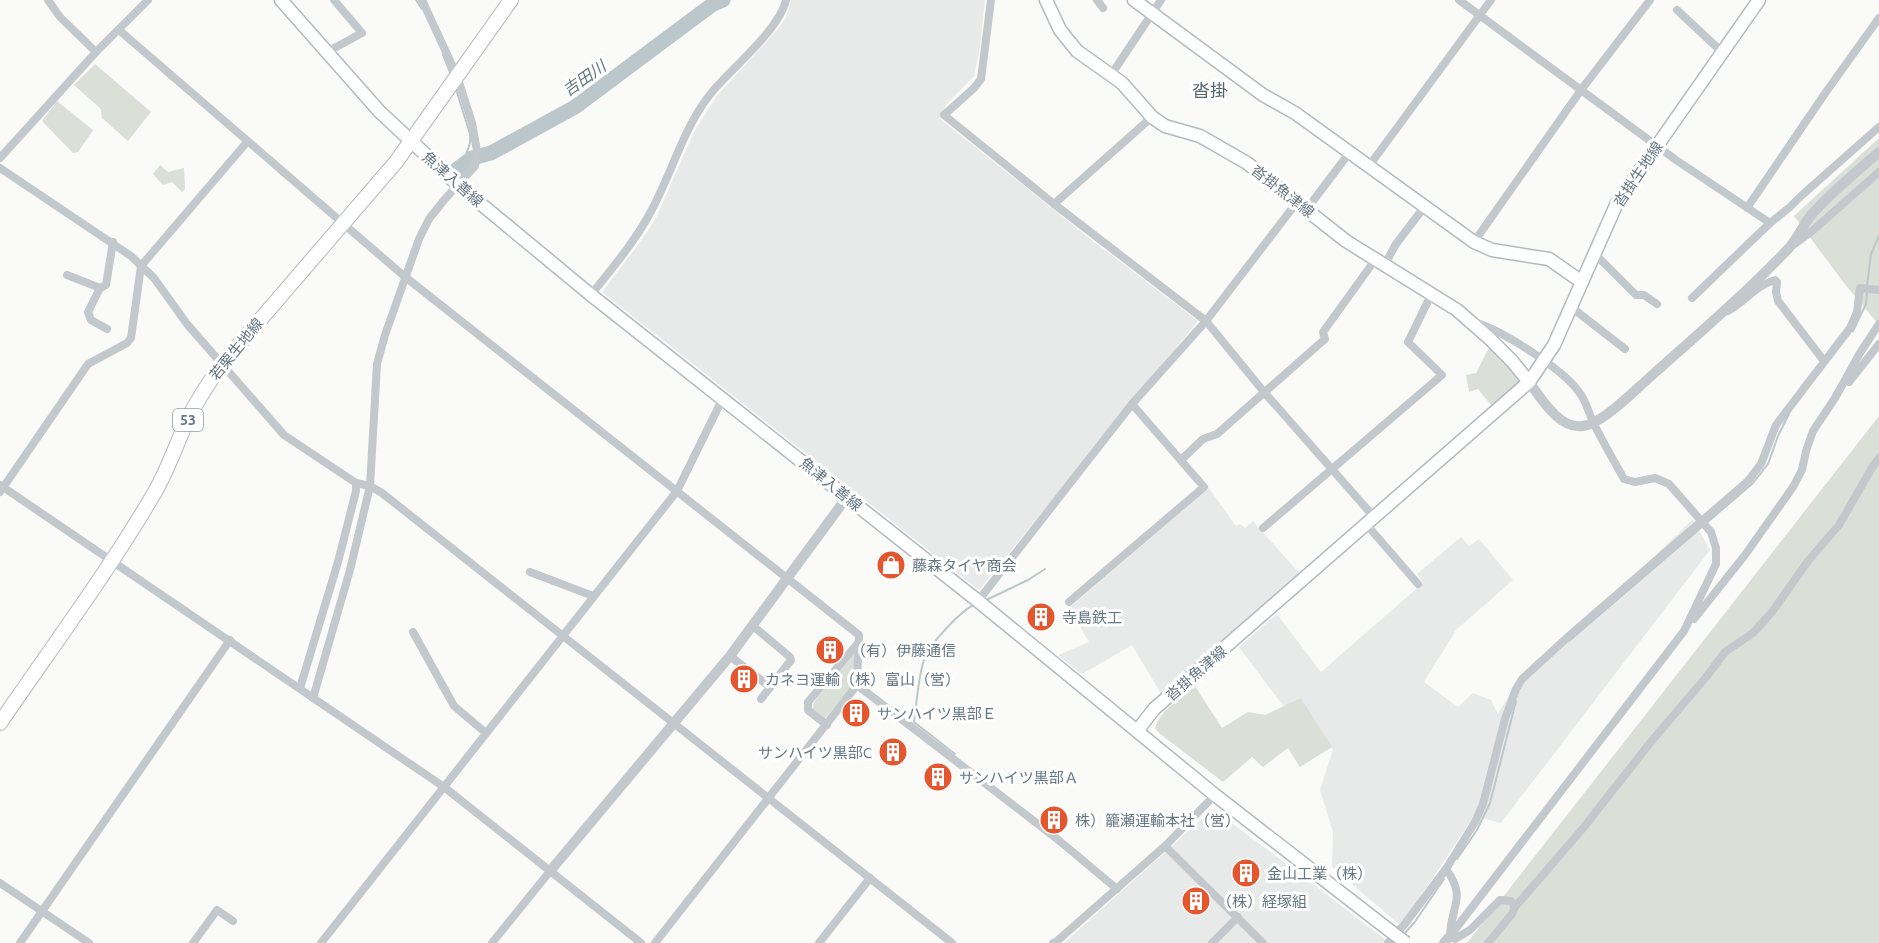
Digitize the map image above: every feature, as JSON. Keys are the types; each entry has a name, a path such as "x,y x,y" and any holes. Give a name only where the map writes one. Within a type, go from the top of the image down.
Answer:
{"main road":[{"name":"魚津入善線","path":"281,0 380,111 458,185 591,295 978,601 1215,795 1406,943"},
{"name":"若栗生地線","path":"0,723 111,561 154,493 205,387 411,142 511,0"},
{"name":"沓掛魚津線","path":"1046,0 1060,30 1077,51 1122,83 1152,117 1165,126 1200,136 1238,158 1346,241 1457,310 1512,361 1529,382"},
{"path":"1134,0 1263,95 1295,113 1474,242 1492,250 1549,259 1582,282"},
{"name":"沓掛生地線","path":"1544,363 1617,203 1759,0"},
{"name":"沓掛魚津線","path":"1137,731 1154,709 1529,382 1544,363"}],"street":[{"path":"48,0 60,17 96,52"},
{"path":"0,158 96,52 148,0"},
{"path":"327,52 362,33 334,0"},
{"path":"313,698 350,570 370,486 377,364 404,276 419,238 429,219 475,166 477,151 472,123 457,76 422,0"},
{"path":"591,295 634,240 651,213 699,112 711,94 773,25 786,0"},
{"path":"991,0 981,79 944,115 1054,204 1206,321 1264,392 1333,470 1418,584"},
{"path":"1097,0 1103,8"},
{"path":"1111,75 1161,0"},
{"path":"1459,0 1656,147 1770,223"},
{"path":"1369,166 1491,0"},
{"path":"1474,242 1581,90 1650,0"},
{"path":"1677,10 1722,52"},
{"path":"1748,208 1879,18"},
{"path":"119,30 404,276 860,635 858,685 655,943"},
{"path":"1054,204 1152,117"},
{"path":"1692,298 1770,223 1879,127"},
{"path":"247,142 141,266 131,338 127,343 88,364 1,488 230,640 444,787 641,943"},
{"path":"978,601 1132,405 1350,152"},
{"path":"1789,247 1833,192 1879,152"},
{"path":"0,168 113,242 141,266 153,278 187,324 284,435 356,483 370,486 382,493 952,943"},
{"path":"1529,382 1559,419 1570,425 1581,427 1593,423 1621,403 1789,247 1811,232 1879,172"},
{"path":"1181,460 1203,439 1217,434 1325,339 1323,332 1425,206"},
{"path":"107,329 91,320 88,312 100,288 106,285 113,242"},
{"path":"1594,254 1636,295 1644,295 1657,304"},
{"path":"67,275 100,288"},
{"path":"1717,316 1739,305 1766,282 1775,280 1778,301 1824,362"},
{"path":"1388,943 1446,869 1475,822 1484,804 1504,719 1522,679 1748,482 1761,464 1776,425 1850,328 1857,312 1860,288 1871,289"},
{"path":"1263,528 1442,375 1408,342 1431,295"},
{"path":"1571,307 1625,349"},
{"path":"1472,322 1494,329 1564,376 1579,392 1593,423 1624,478 1635,482 1655,478 1669,484 1711,532 1716,548 1716,564 1684,631"},
{"path":"1447,940 1745,555 1793,487 1802,470 1813,431 1879,324"},
{"path":"1835,398 1879,344"},
{"path":"321,943 677,491 715,410 723,398"},
{"path":"1069,602 1204,487 1132,405"},
{"path":"1488,943 1725,652 1753,633 1772,612 1808,561 1839,525 1879,458"},
{"path":"300,688 338,562 356,483"},
{"path":"492,943 730,656 847,497"},
{"path":"530,572 593,596"},
{"path":"753,626 791,660 761,699"},
{"path":"413,632 454,706 486,732"},
{"path":"20,943 230,640"},
{"path":"827,725 808,710 808,702 859,642"},
{"path":"730,656 770,687"},
{"path":"858,685 1056,838 1117,889"},
{"path":"1053,943 1165,846 1215,795"},
{"path":"1165,846 1263,943"},
{"path":"1446,869 1455,882 1458,897 1447,940"},
{"path":"819,943 870,878"},
{"path":"0,883 89,943"},
{"path":"1447,940 1455,939 1470,930 1500,900 1510,901 1515,907"},
{"path":"193,943 217,910 233,921"},
{"path":"1212,943 1238,917"}],"shaded area":[{"path":"791,0 985,0 974,76 947,104 939,118 1084,234 1198,321 979,590 602,292 656,218 694,132 716,97 776,31 786,18"},
{"path":"95,64 151,112 128,141 102,118 101,109 74,85"},
{"path":"57,101 93,130 78,152 73,153 42,121"},
{"path":"1879,138 1879,325 1794,216"},
{"path":"160,165 168,172 184,168 185,189 182,192 172,182 163,185 153,174"},
{"path":"1490,346 1520,379 1492,406 1478,389 1469,392 1466,375 1476,373"},
{"path":"1879,416 1879,943 1467,943"},
{"path":"1209,488 1236,526 1240,524 1245,528 1253,521 1301,575 1162,695 1132,645 1082,674 1058,655 1089,642 1069,608"},
{"path":"1693,519 1710,550 1501,823 1474,816 1401,926 1332,867 1333,832 1320,790 1333,750 1301,698 1284,707 1239,647 1277,614 1321,672 1423,583 1417,574 1461,537 1469,546 1479,539 1513,580 1456,630 1424,682 1458,707 1473,693 1491,700 1498,714 1519,678 1638,572"},
{"path":"853,653 856,655 855,683 825,718 813,709 814,702"},
{"path":"1195,686 1222,728 1248,712 1265,715 1301,698 1332,747 1300,767 1288,748 1263,767 1252,757 1223,782 1155,728 1166,710"},
{"path":"1213,809 1386,940 1383,943 1064,943"}],"waterway":[{"path":"416,0 422,9"},
{"name":"吉田川","path":"456,170 472,158 491,153 575,107 713,4 723,0"},
{"path":"443,55 451,75"},
{"path":"455,86 470,134 470,143 462,166"},
{"path":"1867,286 1871,254 1879,236"},
{"path":"1853,331 1866,304 1867,292"},
{"path":"1569,641 1753,483 1768,464 1789,414"},
{"path":"984,601 1028,580 1045,569"},
{"path":"955,754 914,722 918,689 928,651 955,619 976,604"},
{"path":"1457,859 1477,830 1490,803 1516,701"},
{"path":"1403,935 1444,879"}],"place":[{"name":"藤森タイヤ商会","path":"891,565"},
{"name":"寺島鉄工","path":"1041,617"},
{"name":"（有）伊藤通信","path":"830,650"},
{"name":"カネヨ運輸（株）富山（営）","path":"744,679"},
{"name":"サンハイツ黒部Ｅ","path":"856,713"},
{"name":"サンハイツ黒部C","path":"893,752"},
{"name":"サンハイツ黒部Ａ","path":"938,777"},
{"name":"株）籠瀬運輸本社（営）","path":"1054,820"},
{"name":"金山工業（株）","path":"1246,873"},
{"name":"（株）経塚組","path":"1196,901"}],"district":[{"name":"沓掛","path":"1210,90"}]}
